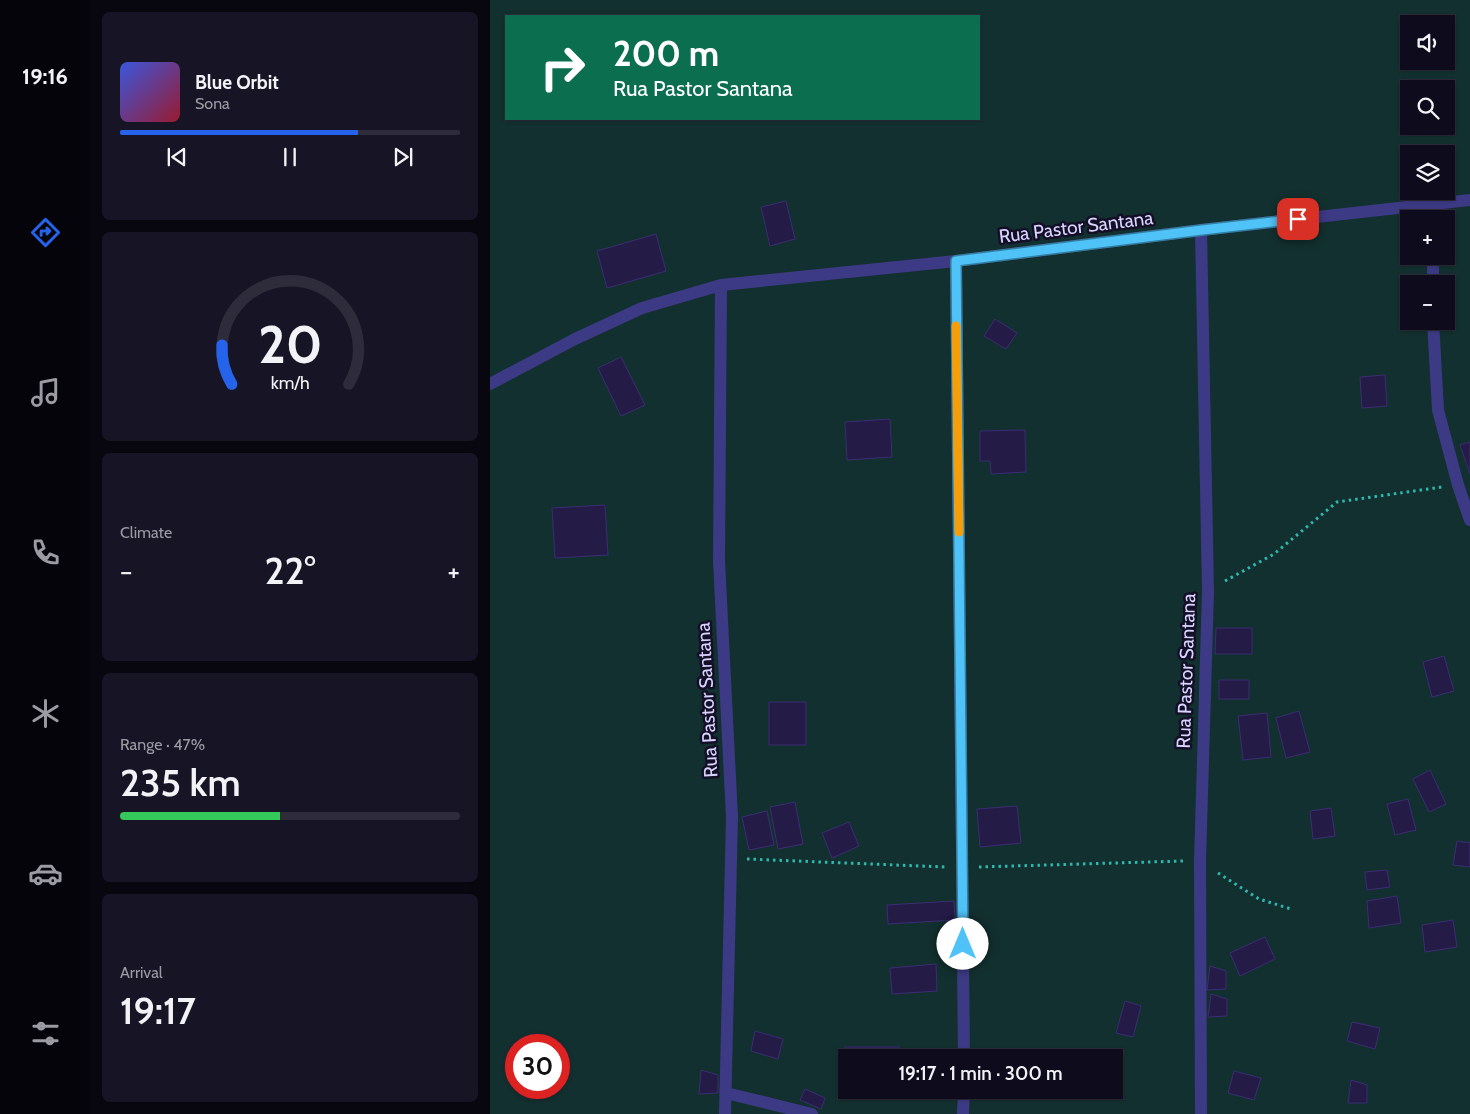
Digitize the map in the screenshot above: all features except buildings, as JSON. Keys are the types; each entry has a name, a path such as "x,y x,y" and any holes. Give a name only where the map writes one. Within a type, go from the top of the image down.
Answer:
{"street":[{"name":"Rua Pastor Santana","path":"490,384 575,339 642,308 721,285 956,261 1202,230 1470,200"},
{"path":"1433,205 1433,210"},
{"name":"Rua Pastor Santana","path":"1201,1114 1200,861 1208,590 1202,230"},
{"path":"956,261 964,1049"},
{"name":"Rua Pastor Santana","path":"721,285 719,561 732,817 725,1114"},
{"path":"1434,330 1438,410 1458,485 1470,520"},
{"path":"726,1093 812,1114"},
{"path":"963,1114 964,1099"}],"path":[{"path":"1208,590 1274,554 1337,502 1458,485"},
{"path":"731,859 962,868 1200,861 1259,899 1291,909"}],"green space":[{"path":"490,0 1470,0 1470,1114 490,1114"}],"slow traffic":[{"path":"956,326 959,532"}],"route":[{"path":"963,944 956,261 1298,219"}]}
